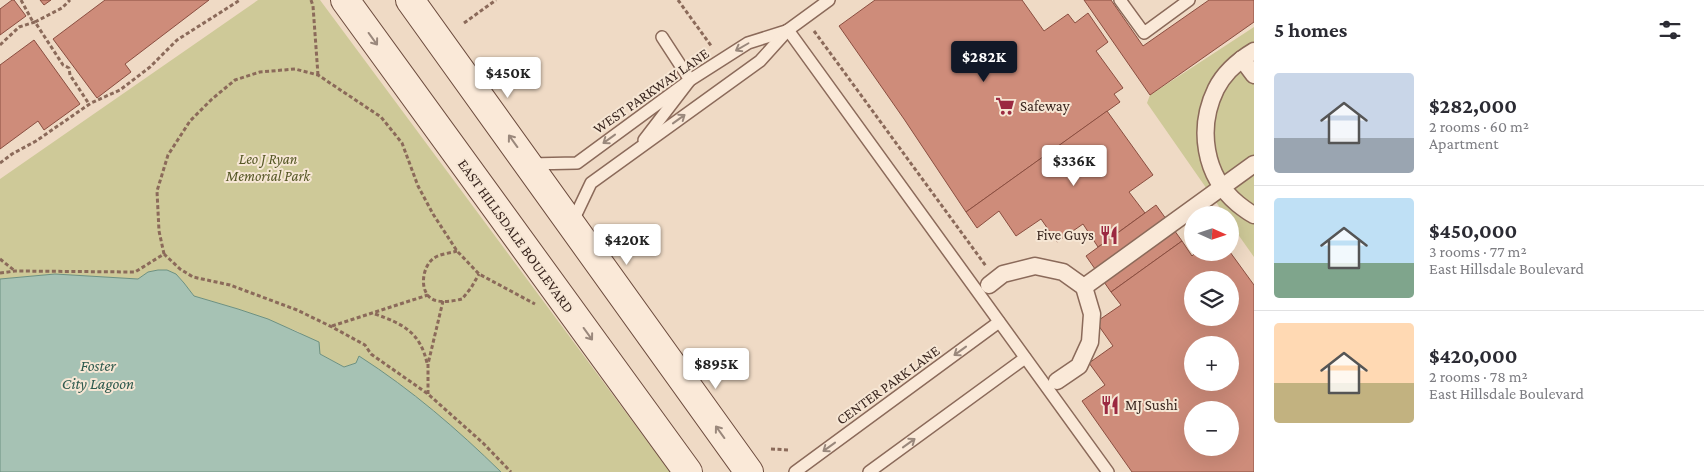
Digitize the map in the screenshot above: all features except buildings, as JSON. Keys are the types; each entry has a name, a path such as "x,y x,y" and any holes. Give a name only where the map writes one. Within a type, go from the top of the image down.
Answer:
{"main road":[{"name":"EAST HILLSDALE BOULEVARD","path":"345,0 688,472"},
{"path":"410,0 749,472"}],"street":[{"path":"1254,75 1248,55 1232,67 1217,87 1207,111 1205,138 1209,162 1222,188 1230,197 1254,215"},
{"path":"1084,287 1254,164"},
{"path":"992,282 1003,274 1035,266 1063,272 1084,287 1092,314 1090,342 1079,366 1057,380"}],"lane":[{"name":"WEST PARKWAY LANE","path":"571,224 591,183 760,61 788,30 829,0"},
{"path":"1120,0 1144,33 1189,0"},
{"name":"WEST PARKWAY LANE","path":"529,164 577,163 690,80 748,44 788,30"},
{"path":"788,30 1108,472"},
{"path":"636,150 690,80 662,37"},
{"name":"CENTER PARK LANE","path":"795,472 999,322"},
{"path":"869,472 1025,358"}],"path":[{"path":"21,0 63,66 69,68 70,75 89,104"},
{"path":"0,45 19,27 62,8 70,0"},
{"path":"0,163 89,104 120,90 150,67 177,40 240,0"},
{"path":"311,0 314,15 318,75"},
{"path":"464,23 496,0"},
{"path":"678,0 712,47"},
{"path":"816,35 992,282"},
{"path":"511,472 483,443 428,394 371,354 365,345 297,310 236,288 193,277 180,269 164,254 159,231 157,191 168,155 190,121 235,80 260,72 295,69 318,75 381,117 402,143 418,186 433,214 457,251 479,274 534,304 540,312"},
{"path":"457,251 434,258 424,270 424,286 428,295 433,300 462,299 479,274"},
{"path":"0,274 16,271 134,272 164,254"},
{"path":"0,259 16,271"},
{"path":"332,327 428,295"},
{"path":"428,394 428,364 443,301"},
{"path":"374,314 399,323 416,336 424,348 428,364"},
{"path":"771,449 790,450"}],"green space":[{"name":"Leo J Ryan Memorial Park","path":"258,0 320,0 670,472 501,472 434,411 360,357 356,363 344,367 320,354 299,332 238,309 194,296 176,274 158,270 148,272 138,279 55,274 0,279 0,179"},
{"path":"1254,27 1254,257 1239,236 1239,206 1219,206 1147,103 1150,95"}],"water":[{"name":"Foster City Lagoon","path":"167,270 176,274 194,296 268,319 319,342 320,354 344,367 356,363 359,356 397,382 433,411 501,472 0,472 0,279 55,274 138,279 148,272"}],"place":[{"name":"Safeway","path":"1005,106"},
{"name":"Five Guys","path":"1109,235"},
{"name":"MJ Sushi","path":"1110,405"}]}
